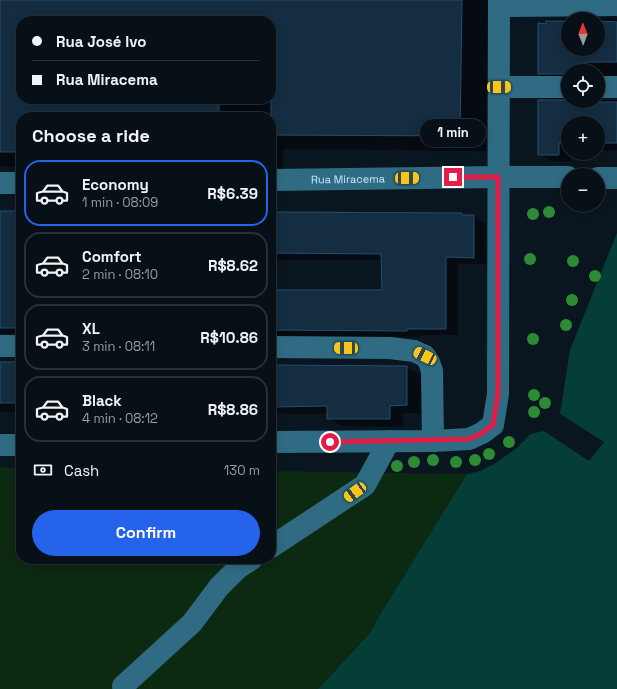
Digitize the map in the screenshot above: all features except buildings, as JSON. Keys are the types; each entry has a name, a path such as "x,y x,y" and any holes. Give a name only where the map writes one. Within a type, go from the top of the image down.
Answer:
{"street":[{"path":"276,442 469,439 482,433 493,425 498,394 499,3 617,6"},
{"path":"499,87 561,87"},
{"path":"605,87 617,87"},
{"name":"Rua Miracema","path":"276,180 561,177"},
{"path":"605,178 617,178"},
{"path":"0,183 16,183"},
{"path":"0,346 16,346"},
{"path":"276,347 390,348 414,351 425,356 432,371 433,440"},
{"path":"276,545 365,485 389,441"},
{"path":"0,445 16,445"},
{"path":"119,688 192,623 219,587 238,568 244,564"}],"shaded area":[{"path":"617,233 617,689 318,689 369,634 467,474 480,471 494,464 517,448 530,434 544,431 589,461 604,442 560,414 570,350"},
{"path":"0,467 16,468 16,564 276,564 276,471 467,474 369,634 318,689 0,689"}],"route":[{"path":"330,442 469,439 482,433 493,425 498,394 498,177 453,177"}]}
